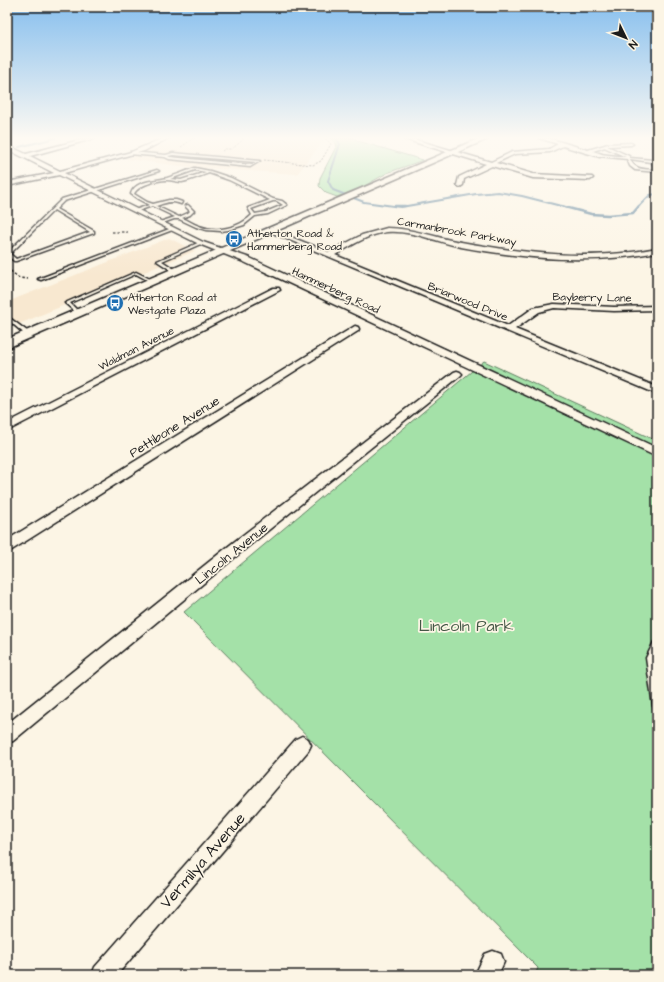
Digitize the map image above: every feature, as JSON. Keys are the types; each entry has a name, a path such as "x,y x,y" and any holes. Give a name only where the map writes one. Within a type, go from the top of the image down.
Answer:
{"street":[{"name":"Hammerberg Road","path":"82,184 174,228 200,243 247,260 657,453"},
{"path":"7,344 382,184"},
{"name":"Carmanbrook Parkway","path":"329,255 374,232 388,230 401,231 493,251 567,258 606,258 643,254 657,250"},
{"name":"Briarwood Drive","path":"270,231 657,391"},
{"name":"Waldman Avenue","path":"7,427 276,290"},
{"name":"Bayberry Lane","path":"509,329 536,310 554,306 614,309 657,308"},
{"name":"Pettibone Avenue","path":"7,547 355,329"},
{"name":"Lincoln Avenue","path":"7,735 234,549 457,374"},
{"name":"Vermilya Avenue","path":"103,975 302,745"}],"lane":[{"path":"54,209 93,232 15,260 8,254 63,200 119,184"},
{"path":"143,184 133,191 132,194 135,197 179,218 201,227 215,230 242,225 250,221 254,215 285,205 240,184"},
{"path":"254,215 249,211 249,209 272,200"},
{"path":"136,211 166,201 176,201 181,203"},
{"path":"161,223 189,214 192,211 187,206"},
{"path":"40,279 174,228"},
{"path":"175,271 159,261 200,243"},
{"path":"8,319 28,334"},
{"path":"657,645 650,658 657,703"}],"path":[{"path":"112,232 130,232"},
{"path":"7,268 19,278 28,279"}],"shaded area":[{"path":"169,238 195,251 7,329 7,302"}],"green space":[{"path":"319,184 368,184 337,197 326,193 319,186"},
{"name":"Lincoln Park","path":"484,361 657,441 657,975 535,975 538,968 184,612"}],"waterway":[{"path":"330,184 333,190 364,202 401,207 476,194 498,192 522,196 565,207"},
{"path":"639,206 650,195 657,194"},
{"path":"395,206 405,206"},
{"path":"561,206 591,214 608,215 633,213 639,206"}],"place":[{"name":"Atherton Road & Hammerberg Road","path":"234,239"},
{"name":"Atherton Road at Westgate Plaza","path":"115,303"}]}
